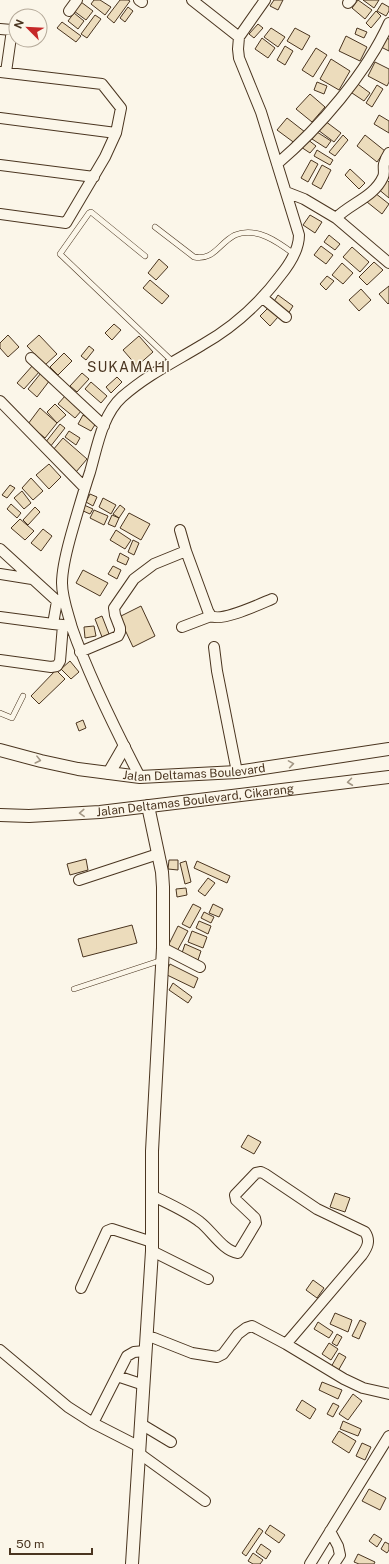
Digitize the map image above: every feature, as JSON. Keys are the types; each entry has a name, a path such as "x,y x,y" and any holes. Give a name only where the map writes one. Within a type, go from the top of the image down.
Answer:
{"street":[{"path":"68,11 77,0"},
{"path":"192,0 239,38"},
{"path":"140,778 80,652 65,606 62,584 67,549 84,487 104,426 112,410 121,398 172,361 203,345 227,328 263,298 287,267 298,243 298,235 286,192 261,112 239,58 239,38 265,0"},
{"path":"277,164 296,147 344,94 380,44 389,23"},
{"path":"0,29 12,30 3,72 102,84 121,108 116,133 94,176 66,223 0,214"},
{"path":"0,118 116,133"},
{"path":"336,218 348,208 363,200 374,189 383,177 384,163 389,153"},
{"path":"0,165 94,176"},
{"path":"286,192 304,199 336,218 389,263"},
{"path":"263,298 286,316"},
{"path":"31,358 104,426"},
{"path":"0,401 84,487"},
{"path":"180,530 186,551 211,616"},
{"path":"0,550 57,601 53,624"},
{"path":"80,652 118,636 120,628 114,615 114,608 134,579 154,564 186,551"},
{"path":"0,574 32,579"},
{"path":"182,627 211,616 218,618 242,612 272,599"},
{"path":"0,617 63,625 60,661 57,666 51,667 0,660"},
{"path":"214,648 217,671 237,772"},
{"path":"109,773 124,747"},
{"name":"Jalan Deltamas Boulevard","path":"0,750 78,769 140,778 237,772 389,750"},
{"name":"Jalan Deltamas Boulevard, Cikarang","path":"0,815 29,816 100,812 389,777"},
{"path":"132,1564 152,1247 151,1195 163,954 163,887 148,806"},
{"path":"79,880 158,854"},
{"path":"163,954 200,967"},
{"path":"151,1195 201,1222 214,1237 234,1252 238,1253 256,1223 255,1218 236,1200 235,1195 258,1172 265,1174 318,1209 365,1232 369,1241 368,1247 351,1270 286,1344"},
{"path":"81,1288 106,1231 112,1229 152,1247 208,1278"},
{"path":"146,1337 154,1338 192,1353 217,1357 223,1354 238,1334 252,1326 286,1344 344,1379 363,1388 389,1394"},
{"path":"0,1350 56,1398 93,1423 140,1450 205,1501"},
{"path":"93,1423 127,1356 134,1352 145,1351"},
{"path":"118,1376 144,1385"},
{"path":"141,1424 171,1442"},
{"path":"311,1564 389,1436"},
{"path":"330,1531 338,1546 340,1555 334,1564"}],"lane":[{"path":"145,256 91,212 60,254 172,361"},
{"path":"155,227 194,257 208,257 235,236 253,232 269,237 294,254"},
{"path":"0,713 12,718 23,696"},
{"path":"74,989 163,954"}],"building":[{"path":"94,0 100,0 111,7 105,15 91,4"},
{"path":"120,0 130,1 114,23 107,17"},
{"path":"274,0 283,0 278,10 270,6"},
{"path":"358,0 372,10 365,19 352,8"},
{"path":"363,0 379,0 374,8"},
{"path":"81,2 93,11 86,20 74,11"},
{"path":"382,3 389,7 389,11 386,16 377,11"},
{"path":"128,7 133,11 125,22 120,18"},
{"path":"376,11 381,16 371,28 366,23"},
{"path":"74,13 84,21 78,29 68,21"},
{"path":"95,15 101,19 87,38 81,34"},
{"path":"62,22 81,36 76,42 57,28"},
{"path":"258,24 263,28 254,38 249,34"},
{"path":"271,28 285,37 278,47 264,37"},
{"path":"295,28 310,36 302,50 287,41"},
{"path":"357,28 367,32 364,38 355,34"},
{"path":"346,36 367,47 360,61 339,51"},
{"path":"262,38 275,48 268,58 255,49"},
{"path":"386,38 389,39 389,51 381,47"},
{"path":"285,46 293,51 285,65 277,60"},
{"path":"316,48 327,55 313,77 302,70"},
{"path":"331,59 350,71 339,90 320,79"},
{"path":"375,62 389,69 389,82 387,86 368,76"},
{"path":"317,82 327,86 324,94 314,90"},
{"path":"355,82 370,93 364,101 349,91"},
{"path":"377,85 383,89 372,107 366,103"},
{"path":"310,94 325,107 312,122 296,109"},
{"path":"379,115 389,121 389,133 374,124"},
{"path":"287,118 305,132 296,144 277,130"},
{"path":"325,121 341,133 334,142 318,130"},
{"path":"317,132 331,141 326,148 312,139"},
{"path":"343,135 348,140 335,156 329,152"},
{"path":"365,135 385,151 377,162 357,146"},
{"path":"307,139 316,146 310,153 301,147"},
{"path":"317,150 333,160 330,165 314,156"},
{"path":"311,160 318,164 308,182 301,178"},
{"path":"322,165 331,170 321,189 312,184"},
{"path":"350,169 365,183 359,189 345,175"},
{"path":"385,178 389,182 389,198 377,188"},
{"path":"375,193 389,204 382,214 367,202"},
{"path":"310,215 322,222 315,233 303,225"},
{"path":"329,235 340,244 335,250 324,242"},
{"path":"321,246 333,255 326,264 314,255"},
{"path":"352,247 369,262 360,272 343,257"},
{"path":"159,259 168,267 156,280 148,273"},
{"path":"374,262 383,270 367,285 359,277"},
{"path":"342,263 353,273 343,284 332,275"},
{"path":"327,276 334,281 326,290 320,284"},
{"path":"150,280 169,296 162,304 143,288"},
{"path":"389,286 389,303 388,304 379,294"},
{"path":"361,289 371,300 359,311 349,300"},
{"path":"278,295 293,306 288,314 273,303"},
{"path":"268,308 278,317 270,326 260,316"},
{"path":"114,324 121,330 112,340 105,333"},
{"path":"8,335 19,347 8,357 0,348 0,343"},
{"path":"39,335 57,354 45,365 27,346"},
{"path":"139,336 153,352 137,366 123,350"},
{"path":"89,346 94,350 86,360 81,356"},
{"path":"64,353 72,361 58,375 50,367"},
{"path":"33,365 40,371 24,389 17,383"},
{"path":"41,373 50,380 37,397 28,389"},
{"path":"82,373 89,379 77,392 70,386"},
{"path":"117,377 122,382 111,393 106,387"},
{"path":"91,382 107,396 101,403 85,389"},
{"path":"65,396 82,410 75,418 58,404"},
{"path":"55,404 66,415 57,423 47,412"},
{"path":"40,408 57,423 45,438 28,424"},
{"path":"83,415 96,423 91,431 78,424"},
{"path":"60,424 65,428 50,447 45,443"},
{"path":"69,431 80,438 76,445 65,437"},
{"path":"63,438 87,459 76,472 53,450"},
{"path":"49,464 61,477 49,489 36,475"},
{"path":"31,478 43,491 33,500 22,488"},
{"path":"10,485 15,488 7,498 2,495"},
{"path":"22,491 31,503 24,509 14,498"},
{"path":"90,494 97,497 93,506 86,502"},
{"path":"103,498 116,505 111,514 99,507"},
{"path":"11,504 21,513 17,518 7,509"},
{"path":"84,505 93,509 90,514 81,510"},
{"path":"120,505 125,509 119,518 113,514"},
{"path":"35,507 40,512 28,525 23,520"},
{"path":"94,510 108,516 104,525 90,518"},
{"path":"129,513 150,524 141,540 120,528"},
{"path":"112,515 119,518 115,527 108,524"},
{"path":"20,519 34,531 25,540 11,528"},
{"path":"43,529 52,536 41,551 31,543"},
{"path":"116,530 131,540 125,549 110,540"},
{"path":"133,540 139,543 134,555 128,552"},
{"path":"120,553 129,558 126,565 117,561"},
{"path":"113,566 121,570 117,579 108,574"},
{"path":"83,570 108,583 100,596 76,583"},
{"path":"141,606 155,636 133,647 119,617"},
{"path":"102,616 109,634 102,637 95,619"},
{"path":"94,626 96,636 85,638 84,627"},
{"path":"70,661 79,672 71,679 61,669"},
{"path":"56,670 65,679 39,704 31,696"},
{"path":"83,720 86,728 79,731 76,723"},
{"path":"86,859 88,870 70,875 67,864"},
{"path":"169,860 178,860 178,870 168,869"},
{"path":"186,861 191,882 185,884 180,863"},
{"path":"197,861 230,876 227,883 194,868"},
{"path":"208,878 215,883 205,896 198,891"},
{"path":"186,888 187,895 177,897 176,889"},
{"path":"193,904 201,908 190,928 182,924"},
{"path":"213,904 223,909 219,917 209,913"},
{"path":"204,912 214,917 211,923 201,918"},
{"path":"199,921 211,926 208,934 196,928"},
{"path":"132,925 137,943 83,957 78,939"},
{"path":"178,926 188,931 176,953 167,948"},
{"path":"192,931 207,937 203,948 188,942"},
{"path":"185,944 201,951 198,960 182,953"},
{"path":"170,964 198,978 194,988 165,974"},
{"path":"173,983 192,997 188,1003 169,990"},
{"path":"248,1135 261,1142 254,1154 241,1147"},
{"path":"335,1193 350,1198 345,1212 330,1207"},
{"path":"313,1280 324,1288 317,1298 306,1290"},
{"path":"335,1313 352,1320 348,1332 330,1324"},
{"path":"360,1320 366,1323 359,1339 352,1336"},
{"path":"318,1322 333,1332 329,1338 314,1329"},
{"path":"337,1334 342,1337 337,1346 332,1343"},
{"path":"329,1343 338,1349 331,1360 322,1354"},
{"path":"339,1353 346,1357 338,1371 331,1367"},
{"path":"322,1382 342,1390 338,1399 319,1390"},
{"path":"353,1394 362,1401 348,1420 339,1414"},
{"path":"302,1400 316,1409 310,1419 296,1410"},
{"path":"333,1403 339,1406 333,1417 327,1414"},
{"path":"343,1421 361,1429 358,1436 340,1429"},
{"path":"339,1431 356,1441 349,1453 332,1442"},
{"path":"362,1443 371,1447 365,1460 356,1456"},
{"path":"369,1489 386,1498 380,1510 362,1501"},
{"path":"270,1525 285,1535 279,1543 265,1533"},
{"path":"259,1528 263,1531 246,1556 242,1553"},
{"path":"374,1534 382,1539 377,1547 369,1541"},
{"path":"385,1542 389,1544 389,1550 387,1553 381,1549"},
{"path":"261,1544 271,1551 266,1559 256,1552"},
{"path":"253,1553 263,1560 260,1564 253,1564 248,1561"},
{"path":"358,1554 375,1562 374,1564 359,1564 354,1562"}],"district":[{"name":"SUKAMAHI","path":"129,367"}]}
